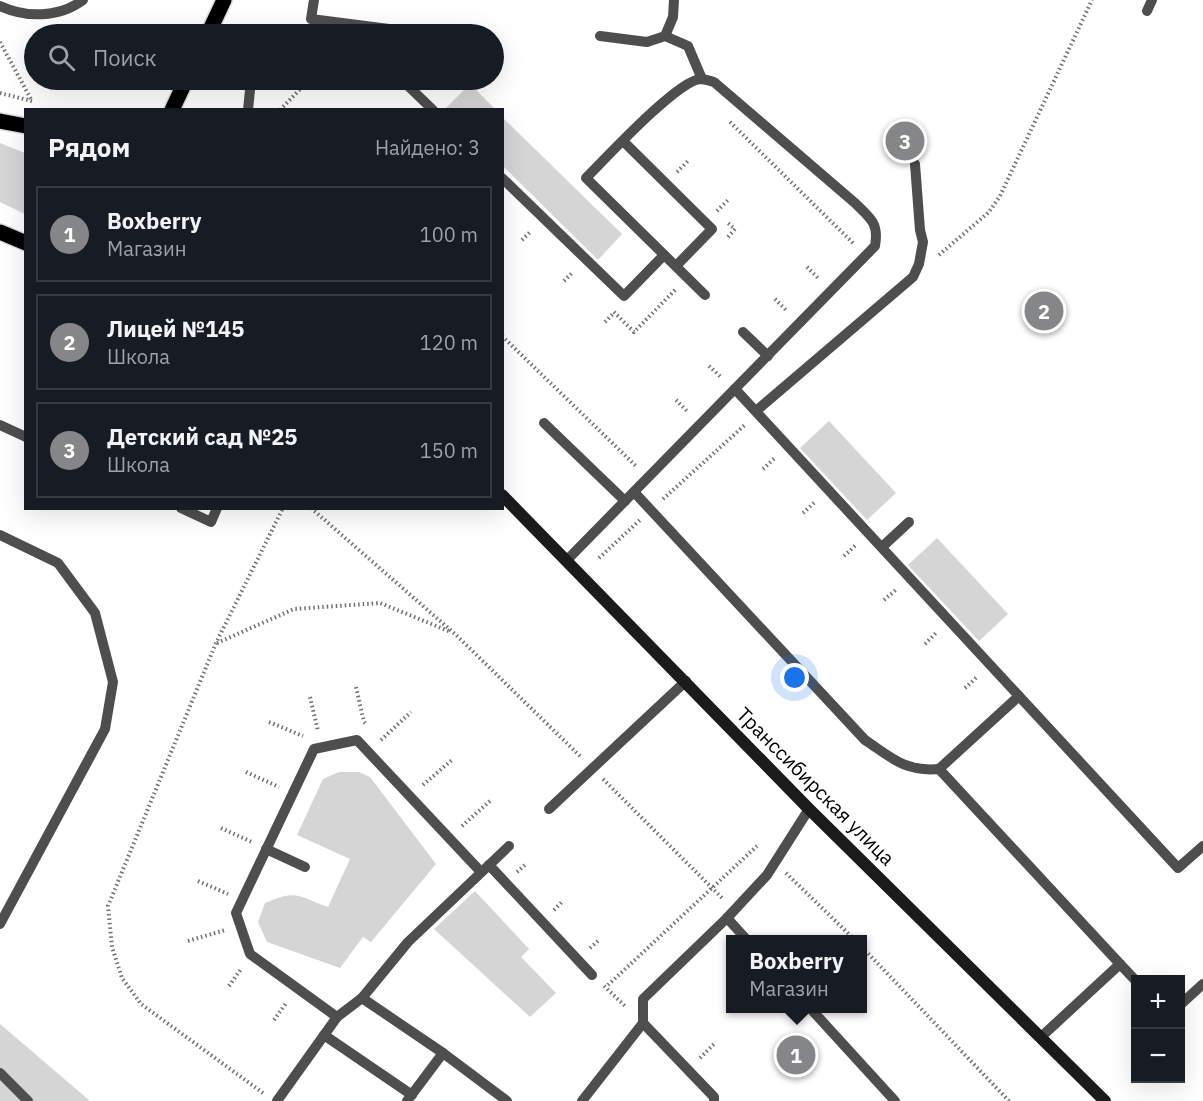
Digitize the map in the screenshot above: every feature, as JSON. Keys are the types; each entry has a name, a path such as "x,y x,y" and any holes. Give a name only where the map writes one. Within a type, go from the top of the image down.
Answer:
{"main road":[{"path":"213,24 224,0"},
{"path":"173,108 181,90"},
{"path":"0,121 24,126"},
{"path":"0,232 24,242"},
{"name":"Транссибирская улица","path":"504,497 809,809 1105,1101"}],"lane":[{"path":"0,6 11,11 35,15 54,14 83,0"},
{"path":"314,0 311,19 350,24"},
{"path":"665,36 673,17 674,0"},
{"path":"1147,11 1152,0"},
{"path":"600,36 647,42 665,36 688,46 702,79"},
{"path":"568,560 875,246 877,231 870,218 855,203 714,82 702,79 690,83 662,105 586,178 705,295"},
{"path":"248,108 249,90"},
{"path":"412,90 431,108"},
{"path":"623,141 712,229 676,266"},
{"path":"756,411 913,277 919,264 923,242 915,164"},
{"path":"504,180 624,296 664,255"},
{"path":"743,332 768,356"},
{"path":"735,389 1178,868 1203,846"},
{"path":"544,423 625,501"},
{"path":"0,425 24,436"},
{"path":"634,492 865,740 899,763 921,771 939,769 1019,696"},
{"path":"185,510 211,522 216,510"},
{"path":"882,547 909,522"},
{"path":"0,535 58,563 95,613 113,682 105,729 0,924"},
{"path":"549,809 686,681"},
{"path":"336,1017 249,954 236,912 314,749 357,740 592,975"},
{"path":"939,769 1131,976"},
{"path":"586,1100 643,1023 643,999 731,914 767,875 809,809"},
{"path":"280,1098 336,1017 362,998 408,942 509,846"},
{"path":"266,849 305,867"},
{"path":"731,914 744,935"},
{"path":"1041,1037 1120,964"},
{"path":"1185,1000 1203,984"},
{"path":"362,998 443,1053 507,1101"},
{"path":"815,1013 895,1101"},
{"path":"643,1023 714,1097 714,1101"},
{"path":"324,1035 409,1098 443,1053"},
{"path":"0,1073 28,1101"}],"path":[{"path":"938,255 988,212 1000,196 1092,0"},
{"path":"0,42 24,86"},
{"path":"0,93 32,101 26,90"},
{"path":"281,108 299,90"},
{"path":"723,115 854,243"},
{"path":"677,173 689,160"},
{"path":"716,211 729,199"},
{"path":"522,240 531,231"},
{"path":"807,267 819,279"},
{"path":"564,281 573,272"},
{"path":"775,299 787,312"},
{"path":"605,322 614,313"},
{"path":"504,338 648,478"},
{"path":"709,366 722,378"},
{"path":"675,400 688,412"},
{"path":"599,558 745,423"},
{"path":"763,469 776,457"},
{"path":"803,513 816,501"},
{"path":"280,1098 141,1004 122,978 112,947 108,906 216,643 283,510"},
{"path":"313,510 455,634 712,888 731,914"},
{"path":"844,556 857,544"},
{"path":"884,600 897,588"},
{"path":"216,643 294,609 380,603 455,634"},
{"path":"925,644 938,632"},
{"path":"965,688 978,676"},
{"path":"356,687 364,722"},
{"path":"310,697 318,732"},
{"path":"381,740 411,712"},
{"path":"269,722 306,738"},
{"path":"423,785 453,759"},
{"path":"246,772 282,788"},
{"path":"462,826 490,801"},
{"path":"221,828 256,844"},
{"path":"606,987 757,846"},
{"path":"516,873 526,864"},
{"path":"784,871 851,935"},
{"path":"198,881 231,896"},
{"path":"552,911 562,902"},
{"path":"188,940 229,929"},
{"path":"588,950 598,941"},
{"path":"867,952 1009,1101"},
{"path":"592,975 643,1023"},
{"path":"229,986 236,977"},
{"path":"274,1020 281,1011"},
{"path":"697,1060 716,1042"}],"shaded area":[{"path":"464,90 476,90 494,108 446,108"},
{"path":"504,119 622,234 598,260 504,167"},
{"path":"0,143 24,153 24,214 0,202"},
{"path":"829,421 896,493 867,520 800,448"},
{"path":"937,538 1008,614 979,641 908,565"},
{"path":"339,772 359,772 370,777 436,864 371,942 363,937 340,968 267,942 258,922 265,903 284,896 303,897 328,907 350,859 297,835 323,779"},
{"path":"475,891 529,949 521,957 556,993 530,1017 434,929"},
{"path":"0,1024 90,1101 0,1101"}],"place":[{"name":"Детский сад №25","path":"905,141"},
{"name":"Лицей №145","path":"1044,311"},
{"name":"Boxberry","path":"796,1055"}]}
